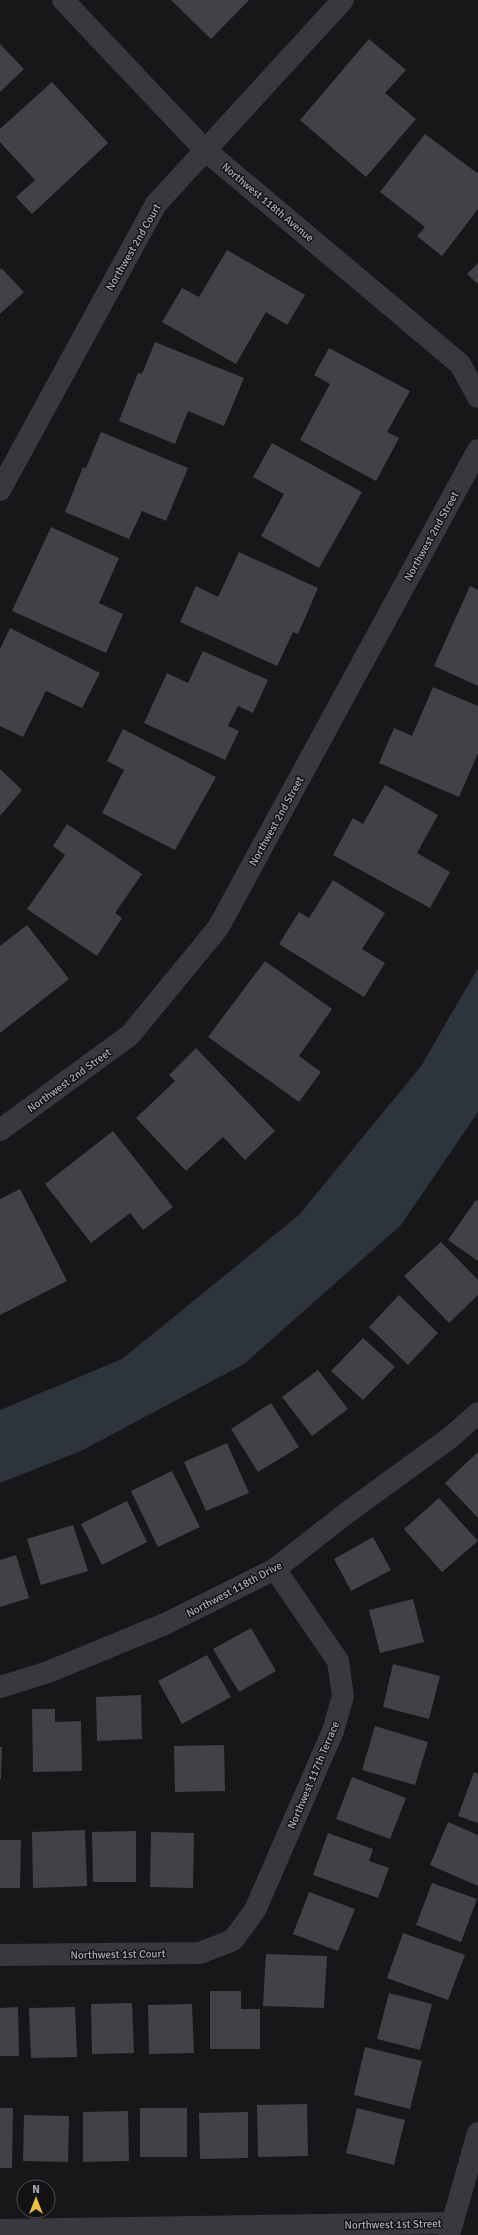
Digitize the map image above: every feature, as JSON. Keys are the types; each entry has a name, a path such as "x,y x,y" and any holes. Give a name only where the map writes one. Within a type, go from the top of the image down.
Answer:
{"street":[{"name":"Northwest 118th Avenue","path":"63,0 205,150 460,364 478,397"},
{"name":"Northwest 2nd Court","path":"0,490 6,462 156,204 343,0"},
{"name":"Northwest 2nd Street","path":"0,1130 130,1035 218,928 478,450"},
{"name":"Northwest 118th Drive","path":"0,1687 48,1672 165,1624 275,1569 348,1512 451,1437 478,1413"},
{"name":"Northwest 117th Terrace","path":"233,1940 255,1910 333,1731 343,1696 338,1661 275,1569"},
{"name":"Northwest 1st Court","path":"0,1956 200,1953 233,1940"},
{"path":"450,2229 478,2133"},
{"name":"Northwest 1st Street","path":"0,2230 450,2229"}],"shaded area":[{"path":"478,968 478,1112 401,1225 244,1364 81,1451 0,1483 0,1410 122,1359 299,1215 421,1066"}],"building":[{"path":"171,0 249,0 211,39"},
{"path":"369,39 406,70 385,93 416,119 366,177 300,120"},
{"path":"0,44 24,69 0,92"},
{"path":"52,82 108,143 32,214 16,197 35,180 0,142 0,129"},
{"path":"425,134 477,173 478,172 478,209 442,256 417,236 425,227 380,192"},
{"path":"227,250 305,295 287,325 266,312 236,364 162,322 182,288 199,297"},
{"path":"478,263 478,284 467,274"},
{"path":"1,268 24,292 0,314 0,270"},
{"path":"155,342 244,378 224,426 188,411 175,444 119,421 138,373 142,374"},
{"path":"329,348 410,391 387,432 399,438 376,481 300,440 330,384 314,375"},
{"path":"101,432 188,468 166,521 142,511 129,539 65,512 83,467 86,468"},
{"path":"272,443 362,492 319,568 261,536 284,494 253,477"},
{"path":"51,527 119,558 99,603 123,614 106,653 12,611"},
{"path":"239,552 318,588 298,634 293,632 277,666 180,622 196,586 218,597"},
{"path":"470,586 478,590 478,686 434,666"},
{"path":"10,628 100,673 82,708 46,691 23,737 0,726 0,649"},
{"path":"203,651 268,680 253,713 238,706 228,726 239,731 225,760 144,723 167,673 188,683"},
{"path":"433,687 478,706 478,753 459,797 379,763 394,728 412,736"},
{"path":"123,729 216,777 175,850 102,813 124,770 107,761"},
{"path":"0,769 22,790 0,816"},
{"path":"385,785 438,815 417,853 450,872 430,908 333,855 353,818 363,824"},
{"path":"67,824 142,874 115,913 122,918 97,956 27,909 65,855 53,846"},
{"path":"333,880 385,913 362,949 385,963 364,997 279,944 299,912 309,918"},
{"path":"27,925 69,979 0,1033 0,946"},
{"path":"265,961 332,1009 299,1056 321,1072 299,1102 208,1037"},
{"path":"196,1048 275,1131 245,1160 223,1137 186,1171 136,1118 175,1081 169,1075"},
{"path":"113,1131 173,1207 143,1230 130,1213 91,1243 45,1184"},
{"path":"20,1189 67,1281 0,1315 0,1199"},
{"path":"476,1200 478,1201 478,1261 448,1240"},
{"path":"441,1242 478,1280 478,1295 449,1323 404,1276"},
{"path":"399,1295 438,1333 408,1365 369,1327"},
{"path":"363,1338 395,1367 363,1400 331,1371"},
{"path":"318,1370 348,1409 312,1436 282,1397"},
{"path":"271,1403 299,1447 258,1472 231,1429"},
{"path":"227,1443 249,1493 206,1511 184,1462"},
{"path":"478,1452 478,1518 445,1483"},
{"path":"172,1471 200,1527 158,1547 131,1491"},
{"path":"439,1498 478,1541 442,1572 404,1529"},
{"path":"127,1501 147,1542 102,1565 81,1524"},
{"path":"73,1525 88,1571 41,1585 27,1539"},
{"path":"373,1537 391,1570 351,1591 334,1559"},
{"path":"16,1555 29,1598 0,1607 0,1560"},
{"path":"413,1599 424,1642 380,1653 369,1610"},
{"path":"251,1628 276,1671 239,1692 213,1649"},
{"path":"207,1655 231,1697 182,1724 158,1681"},
{"path":"393,1664 440,1676 429,1719 383,1707"},
{"path":"141,1695 142,1739 97,1741 96,1697"},
{"path":"32,1709 55,1709 55,1722 81,1721 82,1771 33,1772"},
{"path":"375,1726 428,1742 415,1785 362,1770"},
{"path":"224,1745 225,1791 175,1792 174,1746"},
{"path":"0,1747 2,1747 1,1779 0,1779"},
{"path":"474,1772 478,1774 478,1823 458,1816"},
{"path":"352,1777 406,1798 390,1839 336,1819"},
{"path":"448,1822 478,1835 478,1886 430,1865"},
{"path":"85,1830 87,1886 33,1888 32,1832"},
{"path":"136,1831 136,1882 93,1882 92,1832"},
{"path":"151,1832 194,1833 193,1888 150,1887"},
{"path":"328,1833 373,1849 369,1861 389,1868 378,1898 313,1875"},
{"path":"0,1840 21,1840 20,1888 0,1888"},
{"path":"432,1883 477,1899 461,1942 416,1925"},
{"path":"309,1892 355,1909 338,1951 293,1934"},
{"path":"403,1933 465,1955 448,2000 387,1978"},
{"path":"266,1954 327,1956 324,2008 263,2006"},
{"path":"210,1991 241,1991 241,2009 260,2009 260,2049 210,2049"},
{"path":"389,1993 432,2004 420,2050 377,2039"},
{"path":"132,2003 134,2053 92,2054 91,2004"},
{"path":"192,2004 194,2053 149,2054 148,2005"},
{"path":"18,2007 19,2056 0,2056 0,2008"},
{"path":"75,2007 77,2057 31,2058 29,2008"},
{"path":"365,2047 422,2061 410,2109 354,2095"},
{"path":"307,2104 308,2156 258,2157 257,2105"},
{"path":"0,2108 13,2108 12,2168 0,2168"},
{"path":"140,2108 187,2108 187,2157 140,2157"},
{"path":"357,2108 405,2120 394,2165 346,2153"},
{"path":"128,2111 129,2161 83,2162 83,2112"},
{"path":"248,2112 248,2158 200,2159 199,2113"},
{"path":"24,2115 69,2116 68,2162 23,2161"}]}
